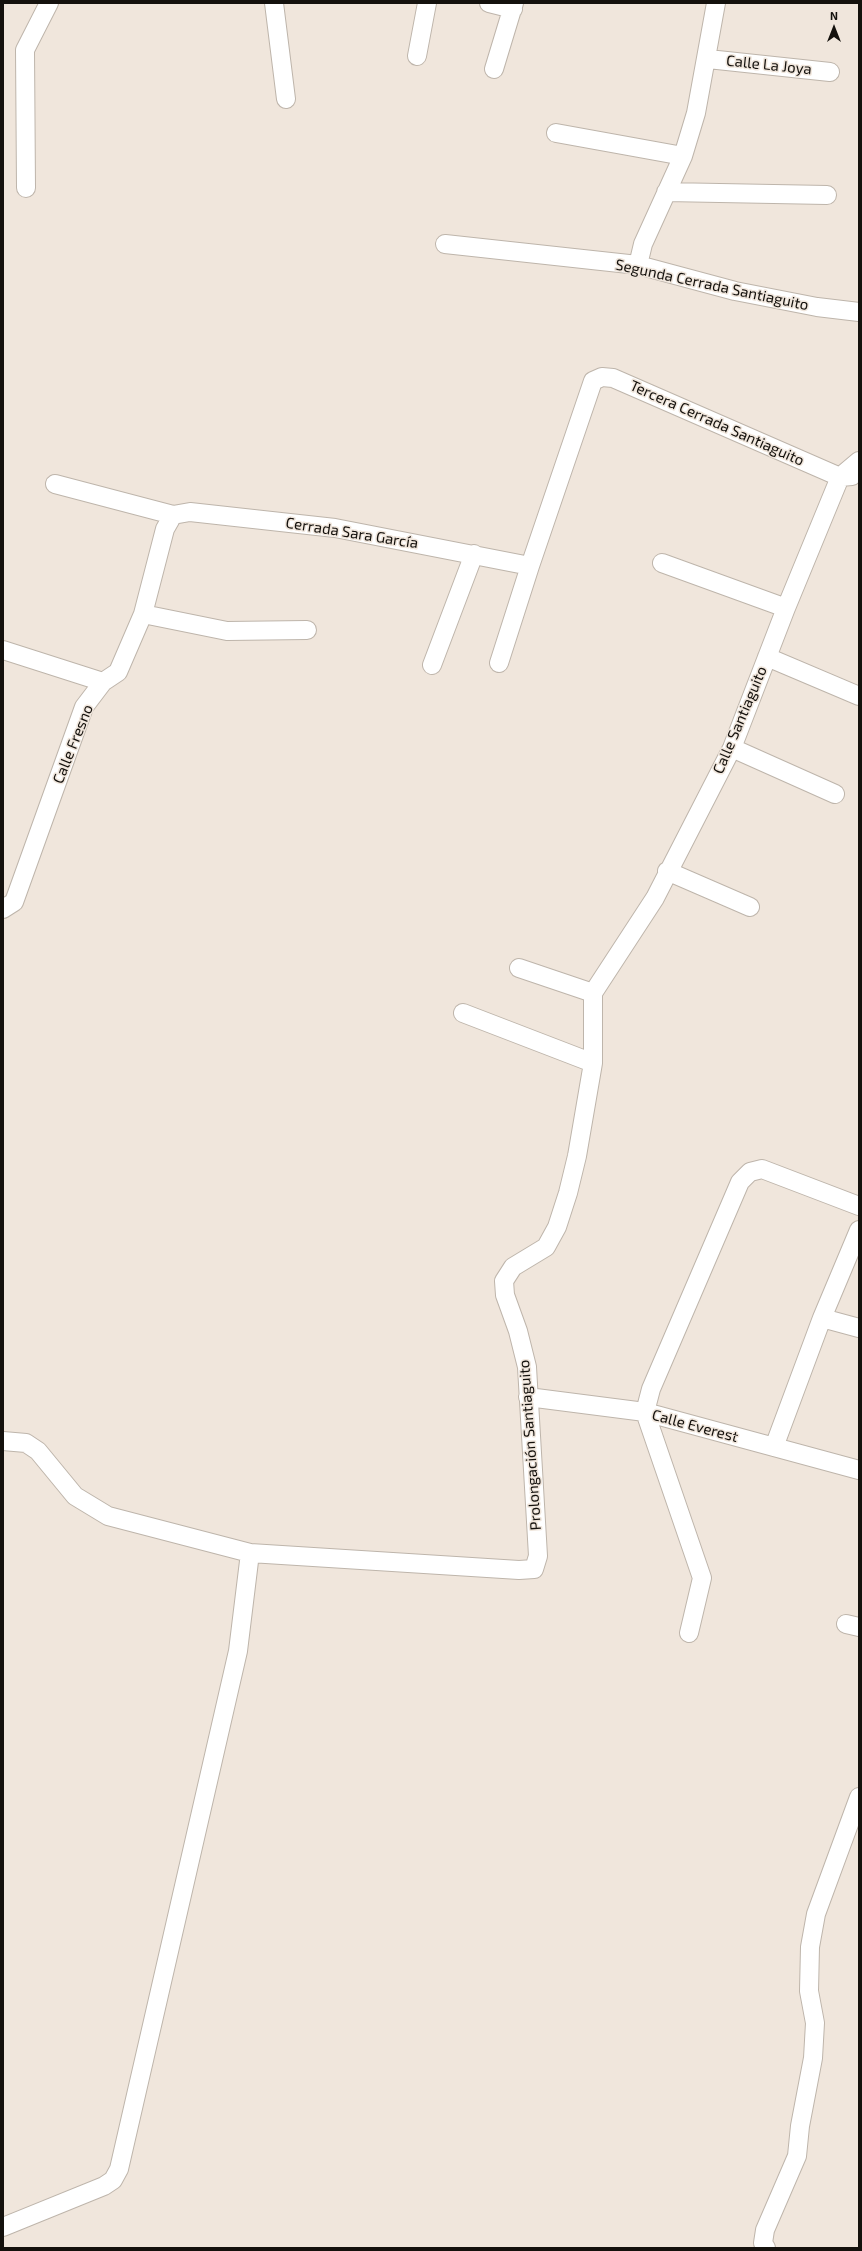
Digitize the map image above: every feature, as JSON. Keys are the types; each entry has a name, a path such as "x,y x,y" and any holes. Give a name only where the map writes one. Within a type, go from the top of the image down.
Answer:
{"street":[{"path":"26,188 25,50 49,3"},
{"path":"274,3 286,99"},
{"path":"417,56 427,3"},
{"path":"489,3 514,6 494,69"},
{"path":"638,266 643,244 683,156 696,113 708,59 716,3"},
{"name":"Calle La Joya","path":"708,59 830,72"},
{"path":"556,133 683,156"},
{"path":"666,192 826,195"},
{"name":"Segunda Cerrada Santiaguito","path":"445,244 638,266 735,291 817,307 859,312"},
{"name":"Tercera Cerrada Santiaguito","path":"530,566 593,381 602,377 613,378 840,477"},
{"name":"Calle Santiaguito","path":"593,992 655,898 732,748 786,608 840,477 859,461"},
{"path":"840,477 859,476"},
{"path":"55,484 173,515"},
{"name":"Cerrada Sara García","path":"173,515 190,512 335,528 530,566"},
{"name":"Calle Fresno","path":"3,909 14,902 84,707 103,682 118,672 143,614 165,529 173,515"},
{"path":"432,665 474,554"},
{"path":"662,563 786,608"},
{"path":"500,663 530,566"},
{"path":"143,614 227,630 306,630"},
{"path":"3,650 103,682"},
{"path":"767,657 859,696"},
{"path":"732,748 834,794"},
{"path":"667,872 750,907"},
{"path":"519,968 593,992"},
{"name":"Prolongación Santiaguito","path":"250,1553 519,1570 534,1568 538,1556 527,1367 518,1331 505,1295 504,1281 513,1267 546,1247 557,1227 568,1193 578,1156 593,1063 593,992"},
{"path":"463,1013 593,1063"},
{"path":"689,1633 702,1578 645,1412 651,1389 740,1182 750,1172 762,1169 859,1206"},
{"path":"774,1446 822,1318 859,1230"},
{"path":"822,1318 859,1328"},
{"name":"Calle Everest","path":"528,1397 645,1412 859,1470"},
{"path":"3,1441 26,1443 38,1451 74,1496 108,1516 250,1553 238,1651 119,2169 113,2180 104,2186 3,2227"},
{"path":"766,2248 763,2243 765,2230 797,2156 800,2126 813,2058 815,2022 809,1991 810,1947 816,1914 859,1797"}]}
